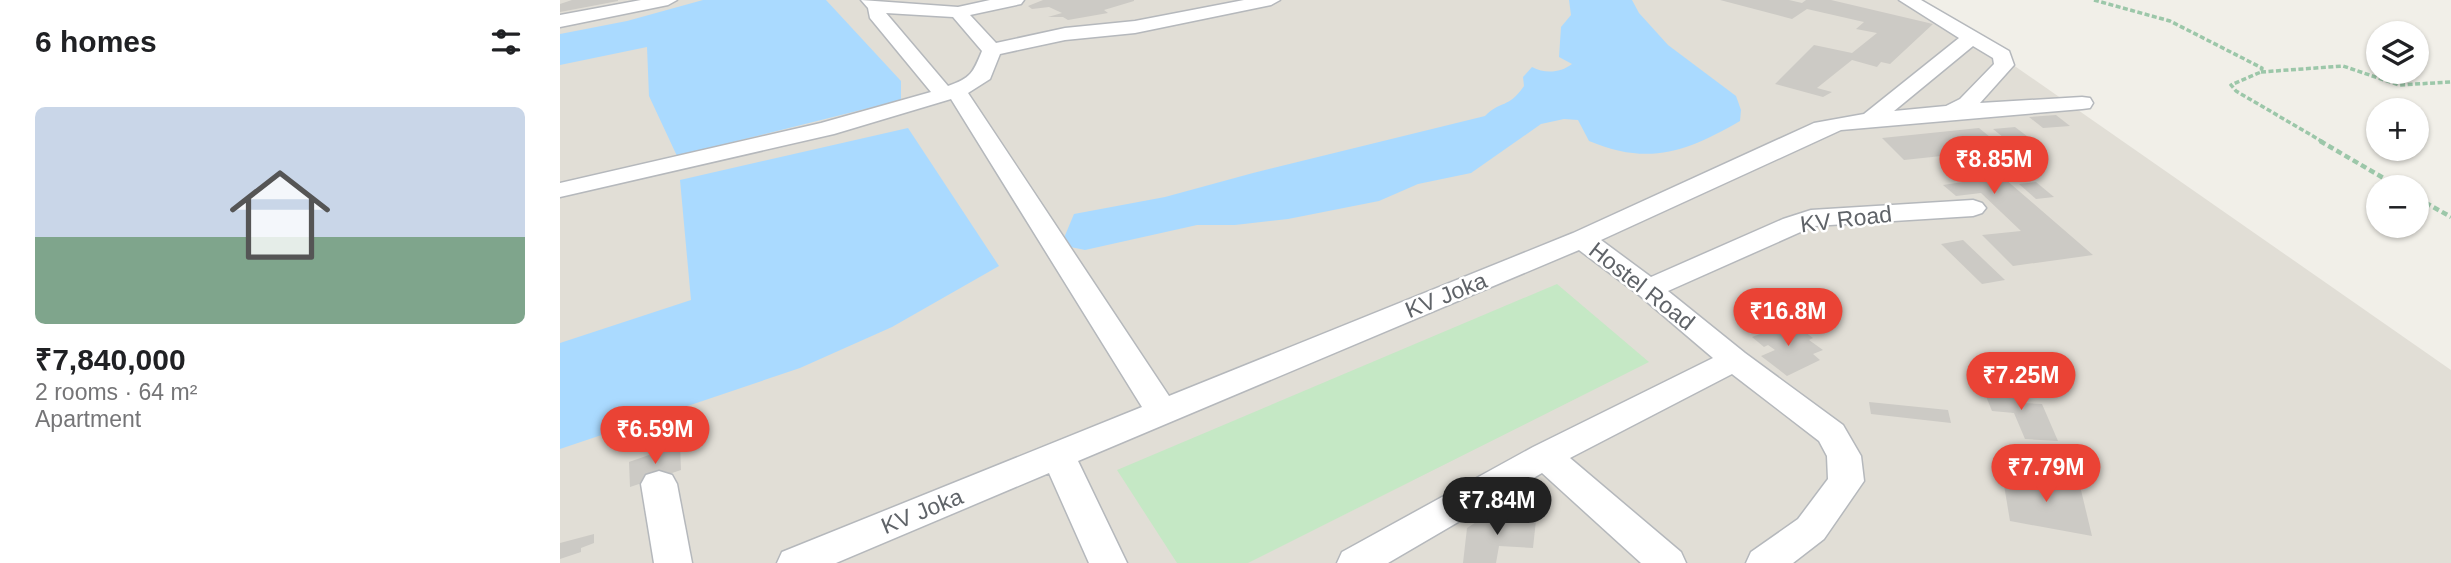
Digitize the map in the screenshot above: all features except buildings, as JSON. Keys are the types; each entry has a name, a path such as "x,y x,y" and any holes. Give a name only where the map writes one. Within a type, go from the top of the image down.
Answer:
{"street":[{"path":"560,21 668,0"},
{"path":"1014,0 958,12 873,3 876,14 950,93 1162,412"},
{"path":"992,50 1065,34 1135,27 1271,0"},
{"path":"1908,0 1973,36 2001,55 2004,65 1968,104 1951,112"},
{"path":"958,12 992,50"},
{"path":"1871,119 1973,36"},
{"path":"560,190 813,132 950,93 970,85 983,75 992,50"},
{"name":"KV Joka","path":"796,563 1582,239 1822,128 1871,119 2082,103"},
{"name":"KV Road","path":"1649,289 1792,224 1811,218 1973,208"},
{"name":"Hostel Road","path":"1582,239 1831,433 1844,456 1846,481 1811,529 1765,563"},
{"path":"1356,563 1545,456 1734,360"},
{"path":"1058,455 1108,563"},
{"path":"1545,456 1667,563"},
{"path":"659,484 673,563"}],"path":[{"path":"2094,0 2176,23 2249,60 2262,68 2261,72"},
{"path":"2378,175 2265,109 2231,85 2261,72 2343,65 2399,85 2451,82"},
{"path":"2429,205 2451,217"}],"shaded area":[{"path":"560,0 1920,0 2451,370 2451,563 560,563"}],"green space":[{"path":"1557,284 1649,362 1248,563 1177,563 1117,470"}],"water":[{"path":"703,0 826,0 901,81 901,100 677,156 649,96 647,47 560,65 560,34 627,21"},
{"path":"1569,0 1632,0 1639,13 1668,45 1736,96 1741,110 1740,121 1684,148 1649,154 1610,149 1589,141 1578,120 1564,119 1541,124 1471,173 1418,184 1379,201 1288,219 1235,225 1197,225 1085,250 1061,245 1074,214 1165,197 1485,116 1518,93 1524,86 1523,77 1532,67 1552,72 1572,64 1559,57 1561,27 1571,15"},
{"path":"908,128 999,266 892,327 800,368 560,449 560,343 691,300 680,180"}]}
